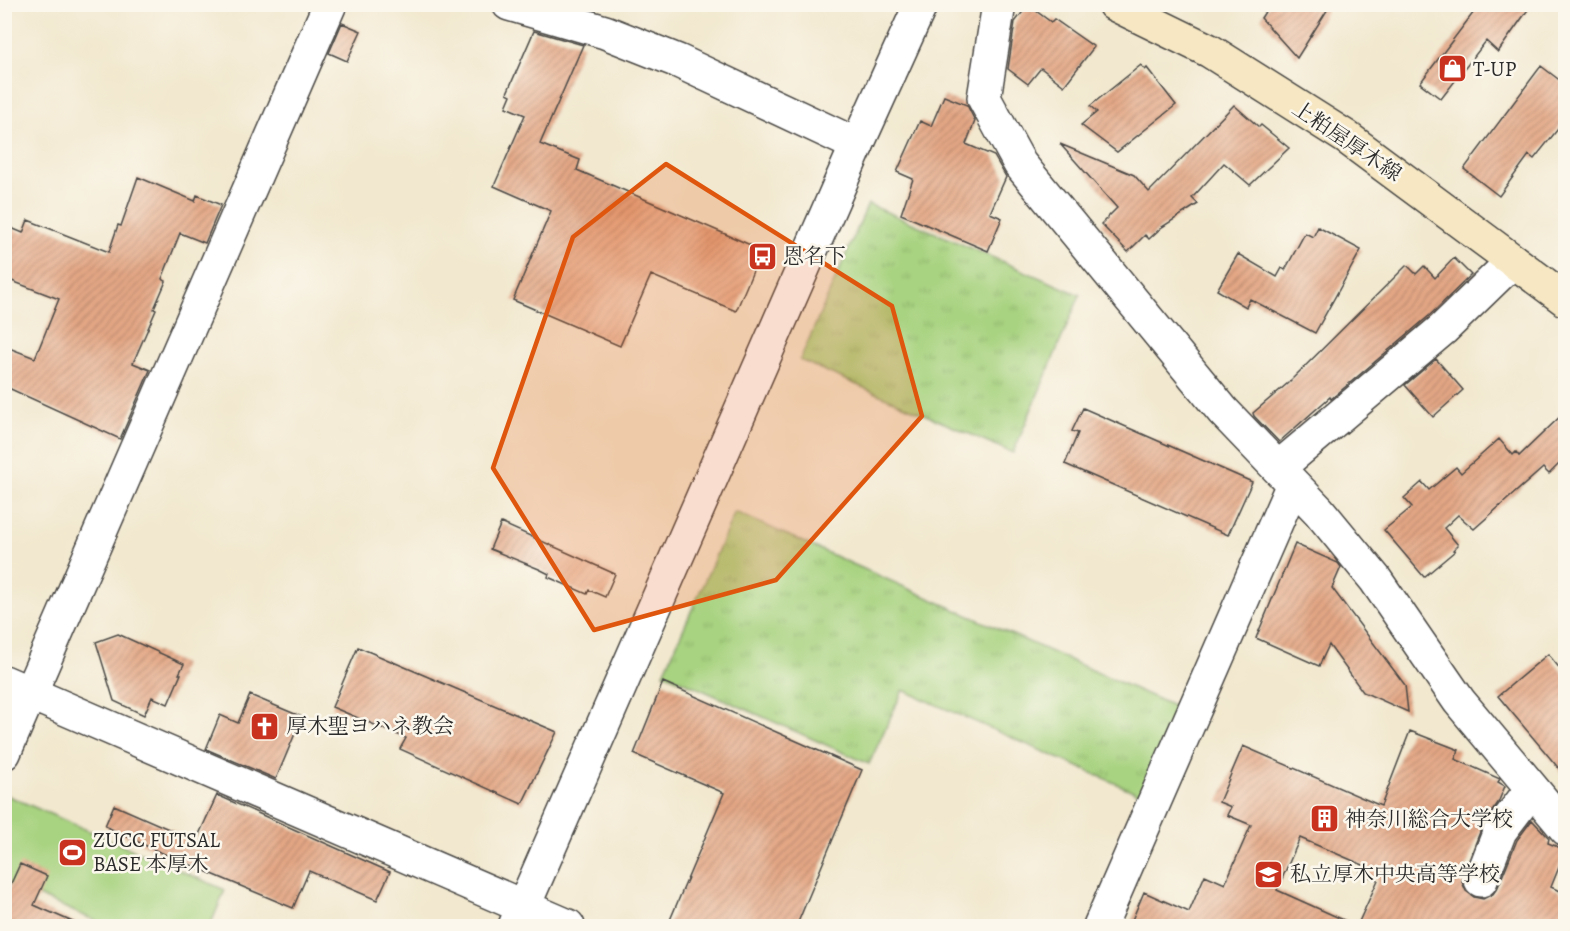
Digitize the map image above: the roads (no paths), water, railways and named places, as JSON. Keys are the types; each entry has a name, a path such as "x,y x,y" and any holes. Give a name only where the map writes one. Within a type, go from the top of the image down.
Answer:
{"main road":[{"name":"上粕屋厚木線","path":"1114,4 1210,51 1346,137 1566,300"}],"street":[{"path":"4,753 18,688 330,4"},
{"path":"508,4 605,32 678,62 857,145"},
{"path":"520,917 857,145 921,4"},
{"path":"999,4 984,98 1020,164 1223,411 1319,511 1375,579 1459,701 1566,829"},
{"path":"1100,927 1285,476 1513,261"},
{"path":"18,688 520,917 567,927"},
{"path":"1481,880 1500,831 1532,789"}],"place":[{"name":"T-UP","path":"1452,69"},
{"name":"恩名下","path":"762,256"},
{"name":"厚木聖ヨハネ教会","path":"265,726"},
{"name":"神奈川総合大学校","path":"1324,819"},
{"name":"ZUCC FUTSAL BASE 本厚木","path":"72,852"},
{"name":"私立厚木中央高等学校","path":"1269,874"}]}
